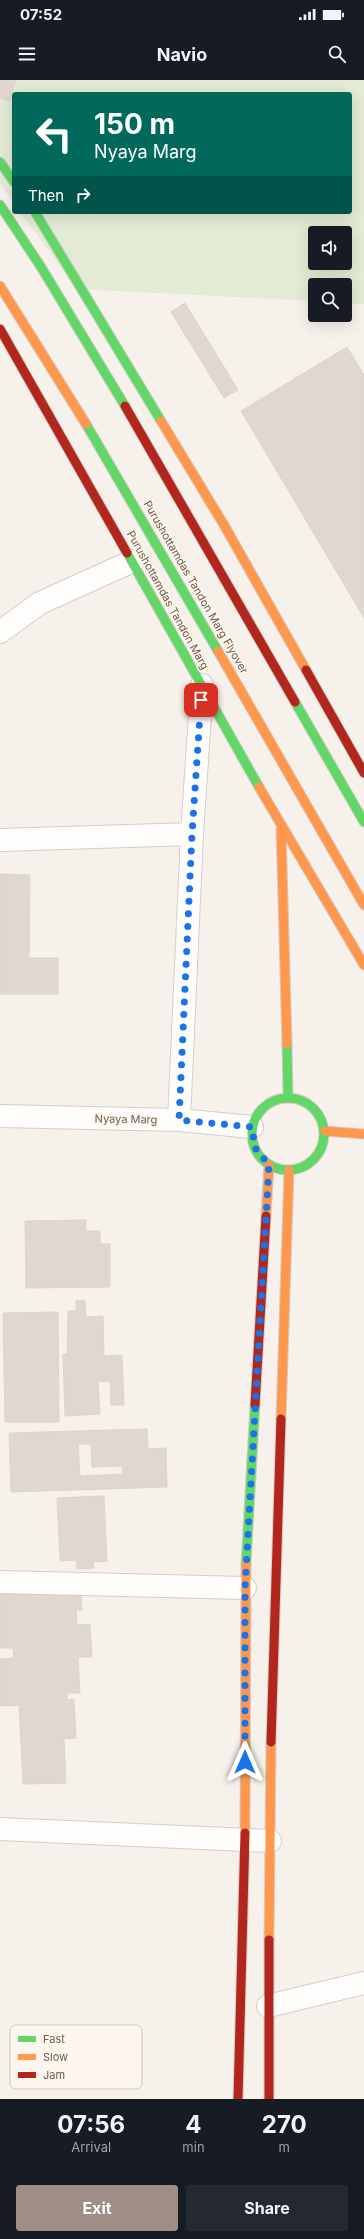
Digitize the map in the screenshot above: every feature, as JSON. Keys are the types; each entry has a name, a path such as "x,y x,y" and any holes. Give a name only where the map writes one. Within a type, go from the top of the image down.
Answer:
{"main road":[{"path":"0,162 12,179"},
{"path":"0,205 42,267 164,472 364,822"},
{"path":"35,214 224,525 364,773"},
{"name":"Purushottamdas Tandon Marg Flyover","path":"0,286 112,466 364,905"},
{"name":"Purushottamdas Tandon Marg","path":"0,329 133,561 281,826 364,965"},
{"path":"281,826 288,1097"},
{"path":"278,1098 297,1098 314,1107 323,1122 325,1131 324,1143 319,1154 311,1162 301,1168 289,1170 278,1169 269,1165 255,1148 252,1127 255,1118 269,1102 278,1098"},
{"path":"325,1131 364,1134"},
{"path":"238,2099 244,1840 245,1588 269,1165"},
{"path":"269,2099 268,2006 275,1588 289,1170"}],"street":[{"path":"0,632 40,604 133,561"},
{"path":"179,1120 192,834 202,685"},
{"path":"0,840 192,834"},
{"name":"Nyaya Marg","path":"0,1116 179,1120 252,1127"},
{"path":"0,1582 245,1588"},
{"path":"0,1829 270,1841"},
{"path":"268,2006 364,1983"}],"green space":[{"path":"0,80 364,80 364,304 352,303 352,278 308,278 308,301 77,289 21,214 352,214 352,92 12,92 12,200 0,184"}],"building":[{"path":"0,80 16,80 10,101 0,98"},
{"path":"185,303 238,390 224,398 171,312"},
{"path":"347,347 364,375 364,618 241,411"},
{"path":"0,874 30,875 29,958 58,958 58,994 0,994"},
{"path":"86,1220 86,1231 100,1231 100,1244 110,1244 110,1287 26,1288 25,1221"},
{"path":"85,1300 86,1317 103,1316 104,1356 122,1355 124,1405 111,1405 110,1381 98,1382 100,1414 65,1416 63,1354 67,1354 68,1311 76,1311 76,1301"},
{"path":"58,1312 59,1422 5,1422 3,1313"},
{"path":"147,1429 148,1449 166,1448 167,1487 11,1492 9,1433","holes":["78,1444 91,1444 92,1467 122,1466 123,1474 80,1476"]},
{"path":"104,1496 107,1561 93,1562 94,1568 77,1569 76,1560 60,1561 57,1498"},
{"path":"0,1588 81,1590 82,1610 76,1610 77,1625 90,1624 92,1657 78,1657 80,1693 67,1693 67,1700 74,1699 76,1738 64,1739 66,1783 23,1784 19,1705 0,1706 0,1659 14,1658 13,1648 0,1648"}],"traffic: fast":[{"path":"0,162 12,179"},
{"path":"0,205 41,267 125,406"},
{"path":"36,214 161,421"},
{"path":"86,424 218,651"},
{"path":"127,553 259,787"},
{"path":"295,702 364,822"},
{"path":"287,1044 288,1097"},
{"path":"281,1098 295,1098 302,1100 314,1108 322,1120 324,1134 322,1148 314,1160 302,1168 295,1170 281,1170 274,1168 262,1160 254,1148 252,1141 252,1127 254,1120 262,1108 274,1100 281,1098"},
{"path":"246,1564 255,1405"}],"traffic: slow":[{"path":"0,286 86,424"},
{"path":"161,421 224,525 306,670"},
{"path":"218,651 364,905"},
{"path":"259,787 364,965"},
{"path":"281,828 287,1044"},
{"path":"325,1131 364,1134"},
{"path":"266,1216 269,1165"},
{"path":"281,1419 289,1170"},
{"path":"245,1833 246,1564"},
{"path":"269,1940 271,1742"}],"traffic: jam":[{"path":"0,329 127,553"},
{"path":"125,406 295,702"},
{"path":"306,670 364,773"},
{"path":"255,1405 266,1216"},
{"path":"271,1742 281,1419"},
{"path":"238,2099 245,1833"},
{"path":"269,1940 269,2099"}],"route":[{"path":"201,700 192,834 179,1120 252,1127 252,1138 255,1148 260,1157 269,1165 245,1588 245,1762"}]}
